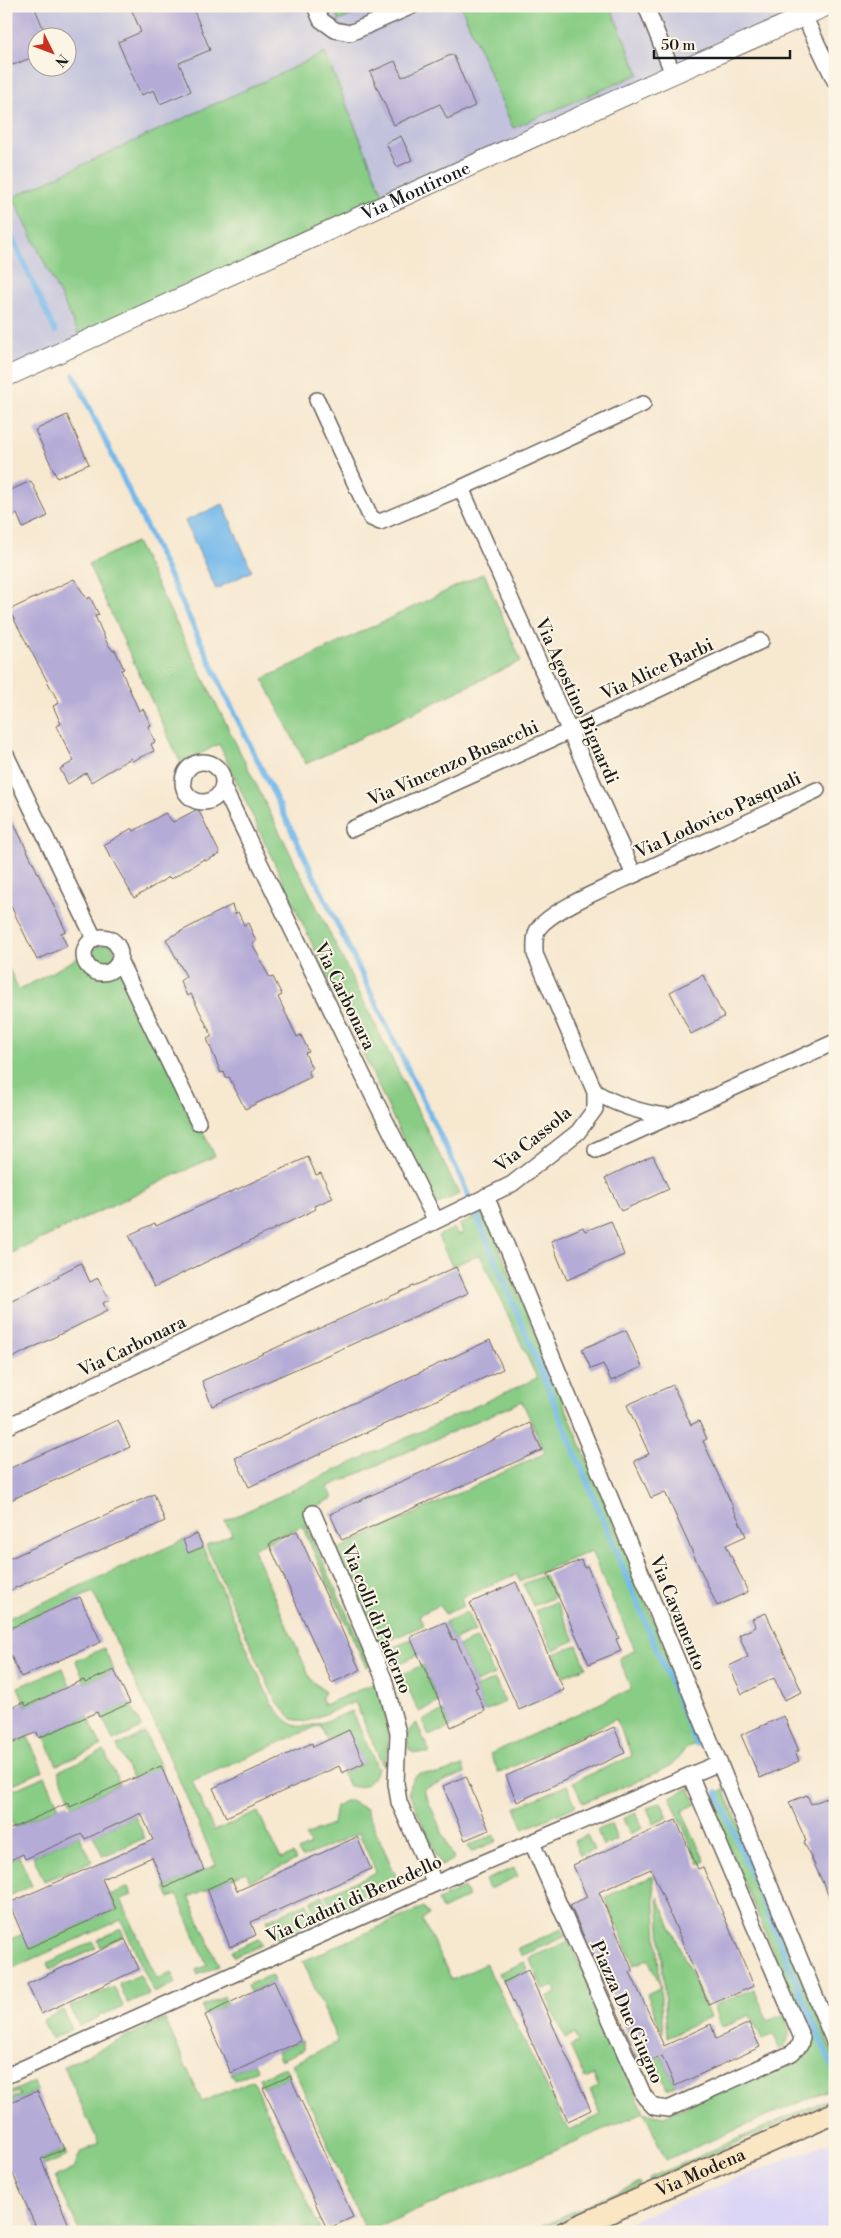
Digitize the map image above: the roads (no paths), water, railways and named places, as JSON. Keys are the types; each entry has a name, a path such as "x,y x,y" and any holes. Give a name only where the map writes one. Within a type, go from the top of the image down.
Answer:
{"main road":[{"name":"Via Modena","path":"565,2232 835,2112"}],"street":[{"path":"316,6 321,20 335,30 350,33 412,6"},
{"path":"646,6 673,74"},
{"name":"Via Montirone","path":"6,377 827,6"},
{"path":"804,16 835,81"},
{"path":"317,400 371,518 380,522 461,488 643,404"},
{"name":"Via Agostino Bignardi","path":"461,488 634,875"},
{"name":"Via Alice Barbi","path":"570,731 761,641"},
{"name":"Via Vincenzo Busacchi","path":"352,829 570,731"},
{"path":"6,756 94,938"},
{"name":"Via Carbonara","path":"223,787 436,1221"},
{"name":"Via Lodovico Pasquali","path":"634,875 817,790"},
{"path":"634,875 579,901 550,918 538,929 534,941 535,954 595,1092 609,1100 644,1113 667,1116"},
{"path":"120,962 112,971 106,973 100,974 89,969 84,952 86,946 94,938 109,938 115,942 121,954 120,962 198,1122"},
{"path":"596,1150 667,1116 835,1042"},
{"name":"Via Cassola","path":"486,1196 512,1184 578,1132 595,1109 595,1092"},
{"name":"Via Carbonara","path":"6,1427 486,1196"},
{"name":"Via Cavamento","path":"486,1196 835,2044"},
{"name":"Via colli di Paderno","path":"313,1513 384,1679 398,1733 396,1783 399,1802 435,1884"},
{"name":"Via Caduti di Benedello","path":"6,2076 435,1884 719,1763"},
{"name":"Piazza Due Giugno","path":"532,1843 644,2096 654,2107 660,2109 674,2106 792,2052 800,2045 802,2038 690,1775"}],"water":[{"path":"223,504 252,571 216,589 185,521"}],"waterway":[{"path":"6,224 55,331"},
{"path":"74,375 233,710 461,1178 696,1744"},
{"path":"717,1792 835,2075"}]}
